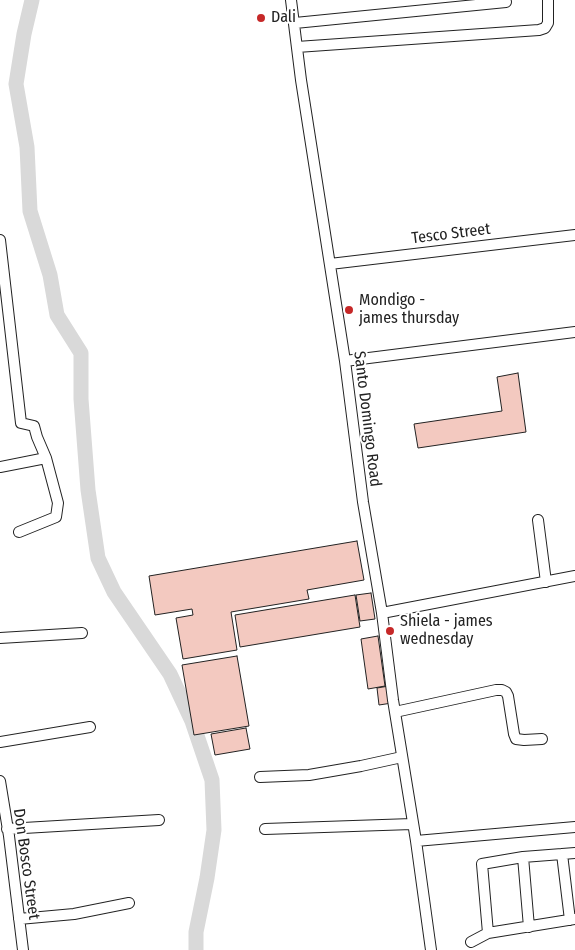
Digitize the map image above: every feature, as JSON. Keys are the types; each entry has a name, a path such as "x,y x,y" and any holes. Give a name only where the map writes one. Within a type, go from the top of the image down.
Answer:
{"street":[{"name":"Santo Domingo Road","path":"291,0 345,361 363,502 382,613 431,950"},
{"path":"297,47 539,30 545,28 548,23 548,0"},
{"path":"294,23 506,2"},
{"name":"Tesco Street","path":"330,264 575,235"},
{"path":"0,240 21,423 34,426 46,458 58,503 56,517 19,532"},
{"path":"345,361 575,332"},
{"path":"0,467 46,458"},
{"path":"538,520 546,582"},
{"path":"382,613 575,576"},
{"path":"0,638 82,633"},
{"path":"395,712 502,690 508,696 516,739 542,739"},
{"path":"0,742 90,728"},
{"path":"260,777 309,776 402,757"},
{"name":"Don Bosco Street","path":"0,781 23,950"},
{"path":"8,829 158,820"},
{"path":"265,829 412,824"},
{"path":"416,841 575,828"},
{"path":"488,933 482,864 523,857 575,853"},
{"path":"471,942 488,933 572,920 562,854"},
{"path":"523,857 529,927"},
{"path":"19,919 74,914 129,903"}],"building":[{"path":"518,373 526,432 418,448 414,424 502,411 497,377"},
{"path":"357,541 364,580 307,590 309,599 231,612 237,650 183,659 176,618 193,615 192,609 155,615 149,576"},
{"path":"371,593 375,619 360,621 356,595"},
{"path":"355,595 360,627 240,647 235,615"},
{"path":"378,636 385,686 368,689 361,639"},
{"path":"237,656 249,726 194,735 182,665"},
{"path":"389,686 392,703 379,705 377,688"},
{"path":"246,728 250,749 215,755 211,734"}],"waterway":[{"path":"32,0 16,84 27,147 30,211 50,275 57,315 81,353 81,399 88,490 98,558 114,592 170,674 192,721 212,780 214,830 196,932 196,950"}],"place":[{"name":"Dali","path":"261,18"},
{"name":"Mondigo - james thursday","path":"349,310"},
{"name":"Shiela - james wednesday","path":"390,631"}]}
